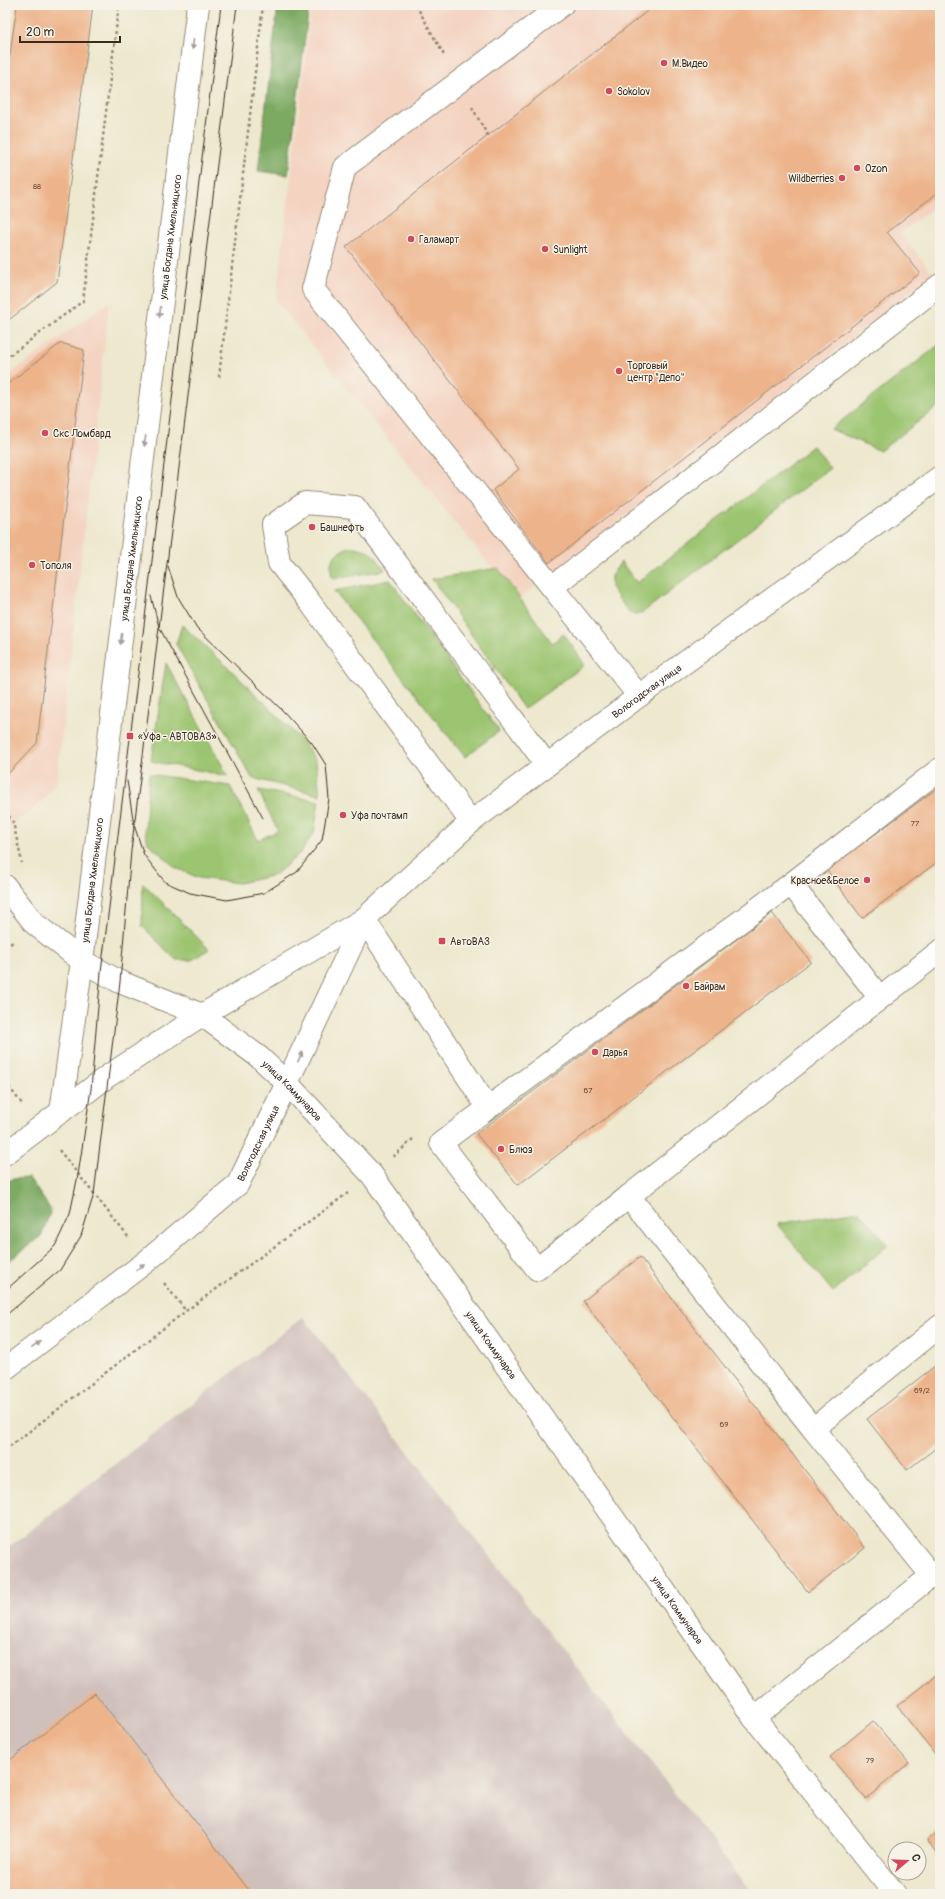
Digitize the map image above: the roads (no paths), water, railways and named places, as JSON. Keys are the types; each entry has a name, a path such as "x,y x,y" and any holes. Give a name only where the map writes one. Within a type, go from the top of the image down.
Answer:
{"main road":[{"name":"улица Богдана Хмельницкого","path":"61,1112 82,961 198,5"},
{"path":"562,5 345,167 313,290 639,696"},
{"path":"552,587 940,285"},
{"name":"Вологодская улица","path":"5,1154 108,1076 202,1015 364,919 471,822 639,696 940,477"},
{"path":"471,822 309,601 279,563 273,525 305,502 355,507 547,765"},
{"path":"940,768 790,884 441,1143 536,1269 940,951"},
{"path":"790,884 880,998"},
{"name":"улица Коммунаров","path":"5,886 35,924 82,961 120,982 202,1015 259,1057 287,1083 372,1175 754,1718 895,1894"},
{"path":"364,919 488,1108"},
{"name":"Вологодская улица","path":"5,1369 147,1261 238,1184 364,919"},
{"path":"629,1196 813,1429 936,1573 754,1718"},
{"path":"813,1429 940,1326"}],"tram line":[{"path":"5,1291 55,1246 70,1214 78,1175 91,1089 101,972 221,5"},
{"path":"5,1316 60,1270 81,1236 94,1194 120,982 131,851 237,5"},
{"path":"127,781 134,825 144,855 165,882 190,893 227,900 264,893 297,872 322,840 329,799 326,765 312,743 284,712 197,628 178,597 168,566"},
{"path":"151,596 159,627 263,818"}],"place":[{"name":"М.Видео","path":"664,63"},
{"name":"Sokolov","path":"609,91"},
{"name":"Ozon","path":"857,168"},
{"name":"Wildberries","path":"842,178"},
{"name":"Галамарт","path":"411,239"},
{"name":"Sunlight","path":"545,249"},
{"name":"Торговый центр \"Депо\"","path":"619,371"},
{"name":"Скс Ломбард","path":"45,433"},
{"name":"Башнефть","path":"312,527"},
{"name":"Тополя","path":"32,565"},
{"name":"«Уфа - АВТОВАЗ»","path":"130,736"},
{"name":"Уфа почтамп","path":"343,815"},
{"name":"Красное&Белое","path":"867,880"},
{"name":"АвтоВАЗ","path":"442,941"},
{"name":"Байрам","path":"686,986"},
{"name":"Дарья","path":"595,1052"},
{"name":"Блюз","path":"501,1149"}]}
